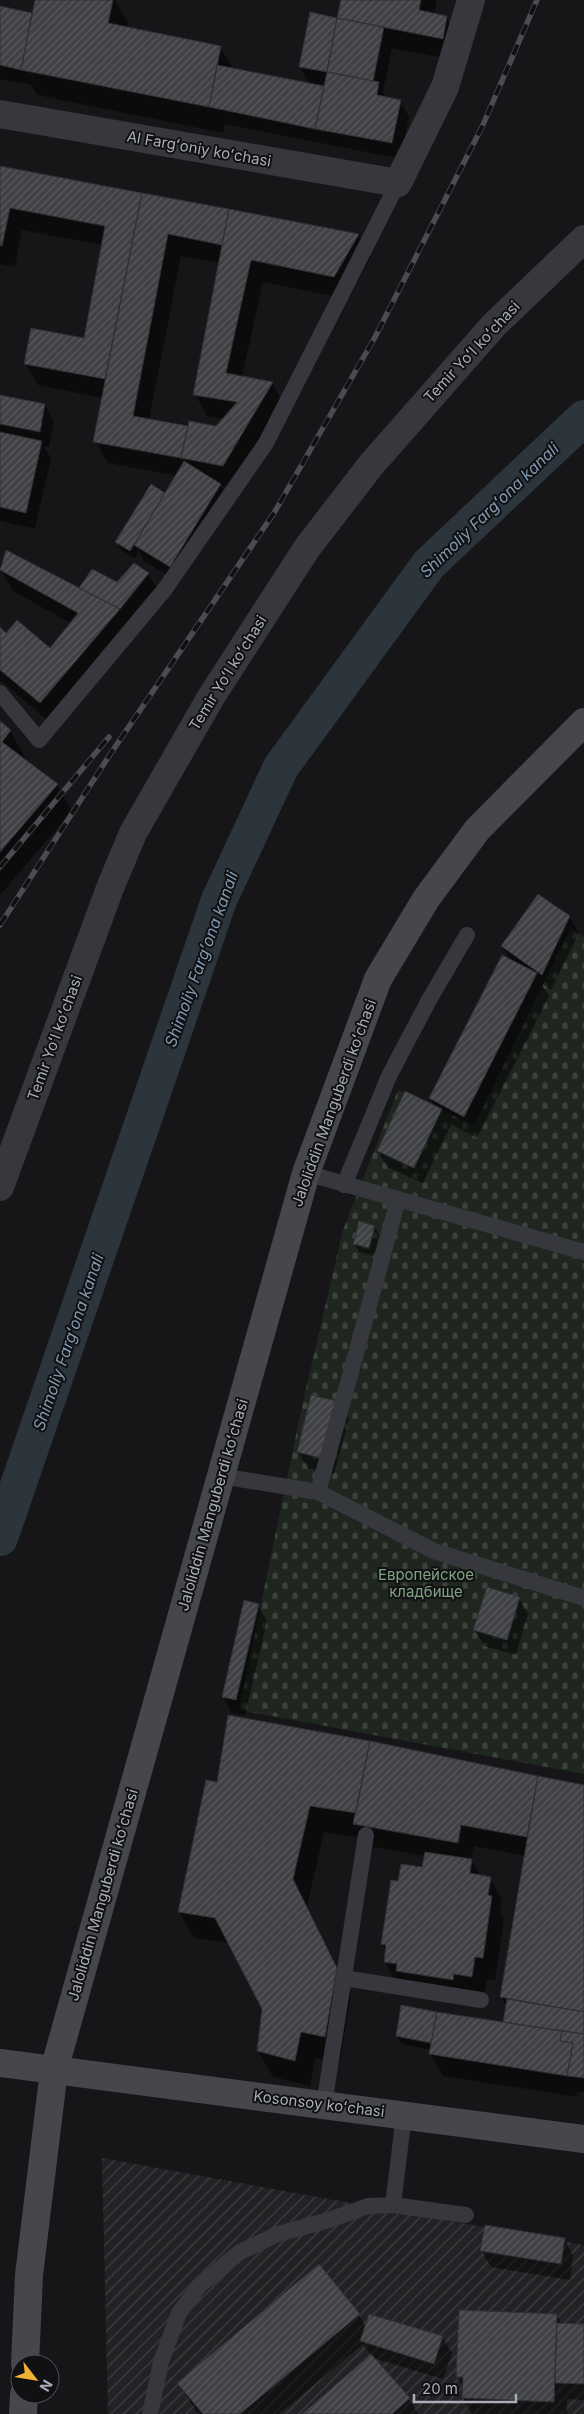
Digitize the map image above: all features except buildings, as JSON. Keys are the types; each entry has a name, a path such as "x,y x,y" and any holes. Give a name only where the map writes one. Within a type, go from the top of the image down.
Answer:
{"main road":[{"name":"Jaloliddin Manguberdi koʻchasi","path":"25,2354 28,2275 54,2070 306,1173 378,979 426,899 478,830 584,722"},
{"name":"Kosonsoy koʻchasi","path":"0,2063 584,2139"}],"street":[{"path":"398,184 445,87 471,0"},
{"name":"Al Fargʻoniy koʻchasi","path":"0,114 398,184"},
{"name":"Temir Yoʻl koʻchasi","path":"0,1187 110,888 133,834 211,697 307,548 371,465 494,325 584,239"}],"lane":[{"path":"0,693 39,740 165,589 266,443 398,184"},
{"path":"344,1184 390,1076 429,1000 466,935"},
{"path":"306,1173 584,1252"},
{"path":"318,1492 398,1200"},
{"path":"220,1476 318,1492 434,1551 584,1598"},
{"path":"324,2105 366,1835"},
{"path":"344,1978 481,2000"},
{"path":"393,2205 404,2115"},
{"path":"150,2414 161,2362 179,2313 200,2284 240,2252 278,2234 329,2220 368,2206 393,2205 466,2215"}],"shaded area":[{"path":"102,2158 584,2245 584,2414 108,2414"}],"green space":[{"name":"Европейское кладбище","path":"571,928 584,936 584,1774 239,1710 303,1401 343,1230 398,1090 474,1125"}],"waterway":[{"name":"Shimoliy Fargʻona kanali","path":"0,1538 219,900 281,767 429,564 584,418"}],"railway":[{"path":"0,925 111,753 274,513 374,339 482,127 537,0"},
{"path":"0,867 109,737"}]}
